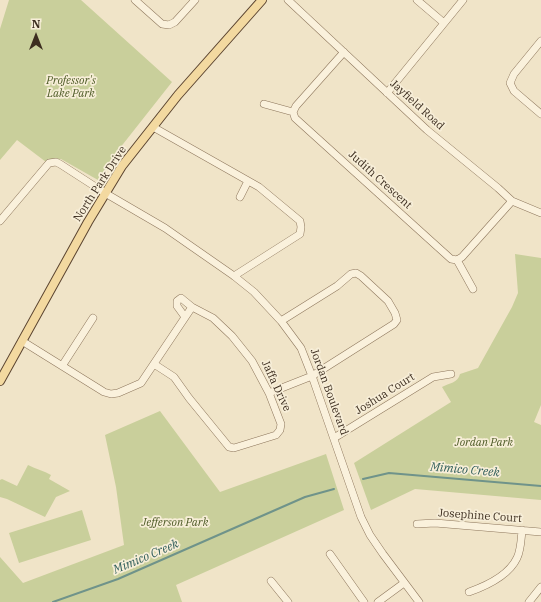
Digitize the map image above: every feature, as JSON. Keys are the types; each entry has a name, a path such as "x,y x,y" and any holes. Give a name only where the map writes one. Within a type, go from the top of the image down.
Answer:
{"main road":[{"name":"North Park Drive","path":"0,381 105,193 122,166 178,95 262,0"}],"street":[{"path":"135,0 162,24 169,25 175,22 195,0"},
{"name":"Jayfield Road","path":"288,0 427,130 498,188 512,202 541,213"},
{"path":"417,0 444,23"},
{"path":"387,93 463,0"},
{"path":"541,41 514,74 510,83 514,91 541,114"},
{"path":"264,104 293,112 296,106 344,52"},
{"name":"Judith Crescent","path":"293,112 295,118 451,259 457,260 473,289"},
{"path":"153,127 259,187 300,221 300,234 234,276"},
{"name":"Jordan Boulevard","path":"0,221 49,163 56,162 165,228 234,276 254,292 281,321 301,348 361,517 370,536 419,602"},
{"path":"240,197 248,181"},
{"path":"457,260 512,202"},
{"path":"269,393 312,376 394,324 397,320 388,301 361,276 351,274 337,286 281,321"},
{"name":"Jaffa Drive","path":"154,364 174,377 229,447 234,448 276,435 280,430 281,424 269,393 252,361 232,336 213,318 181,298 177,301 177,306 185,317"},
{"path":"22,341 104,392 110,394 118,393 141,383 192,306"},
{"path":"62,366 93,318"},
{"name":"Joshua Court","path":"334,438 432,377 451,374"},
{"name":"Josephine Court","path":"417,524 435,523 541,532"},
{"path":"469,592 481,588 505,573 511,567 517,559 522,530"},
{"path":"330,554 364,602"},
{"path":"271,581 288,602"},
{"path":"378,602 404,583"},
{"path":"529,602 541,587"}],"green space":[{"name":"Professor's Lake Park","path":"9,0 81,0 172,82 116,153 98,180 61,159 46,162 17,140 0,160 0,29"},
{"name":"Jordan Park","path":"515,254 541,258 541,405 534,422 541,425 541,500 415,489 371,510 354,463 451,402 442,387 455,381 460,374 478,368 512,307 518,293"},
{"name":"Jefferson Park","path":"160,411 220,492 326,454 344,510 176,585 182,602 0,602 0,557 23,583 124,545 116,487 105,435"},
{"path":"28,465 51,475 49,479 70,491 56,497 45,517 0,497 0,480 2,479 17,486"},
{"path":"82,510 91,540 19,563 9,533"}],"waterway":[{"name":"Mimico Creek","path":"363,479 389,473 541,486"},
{"name":"Mimico Creek","path":"53,602 118,579 305,497 334,489"}]}
